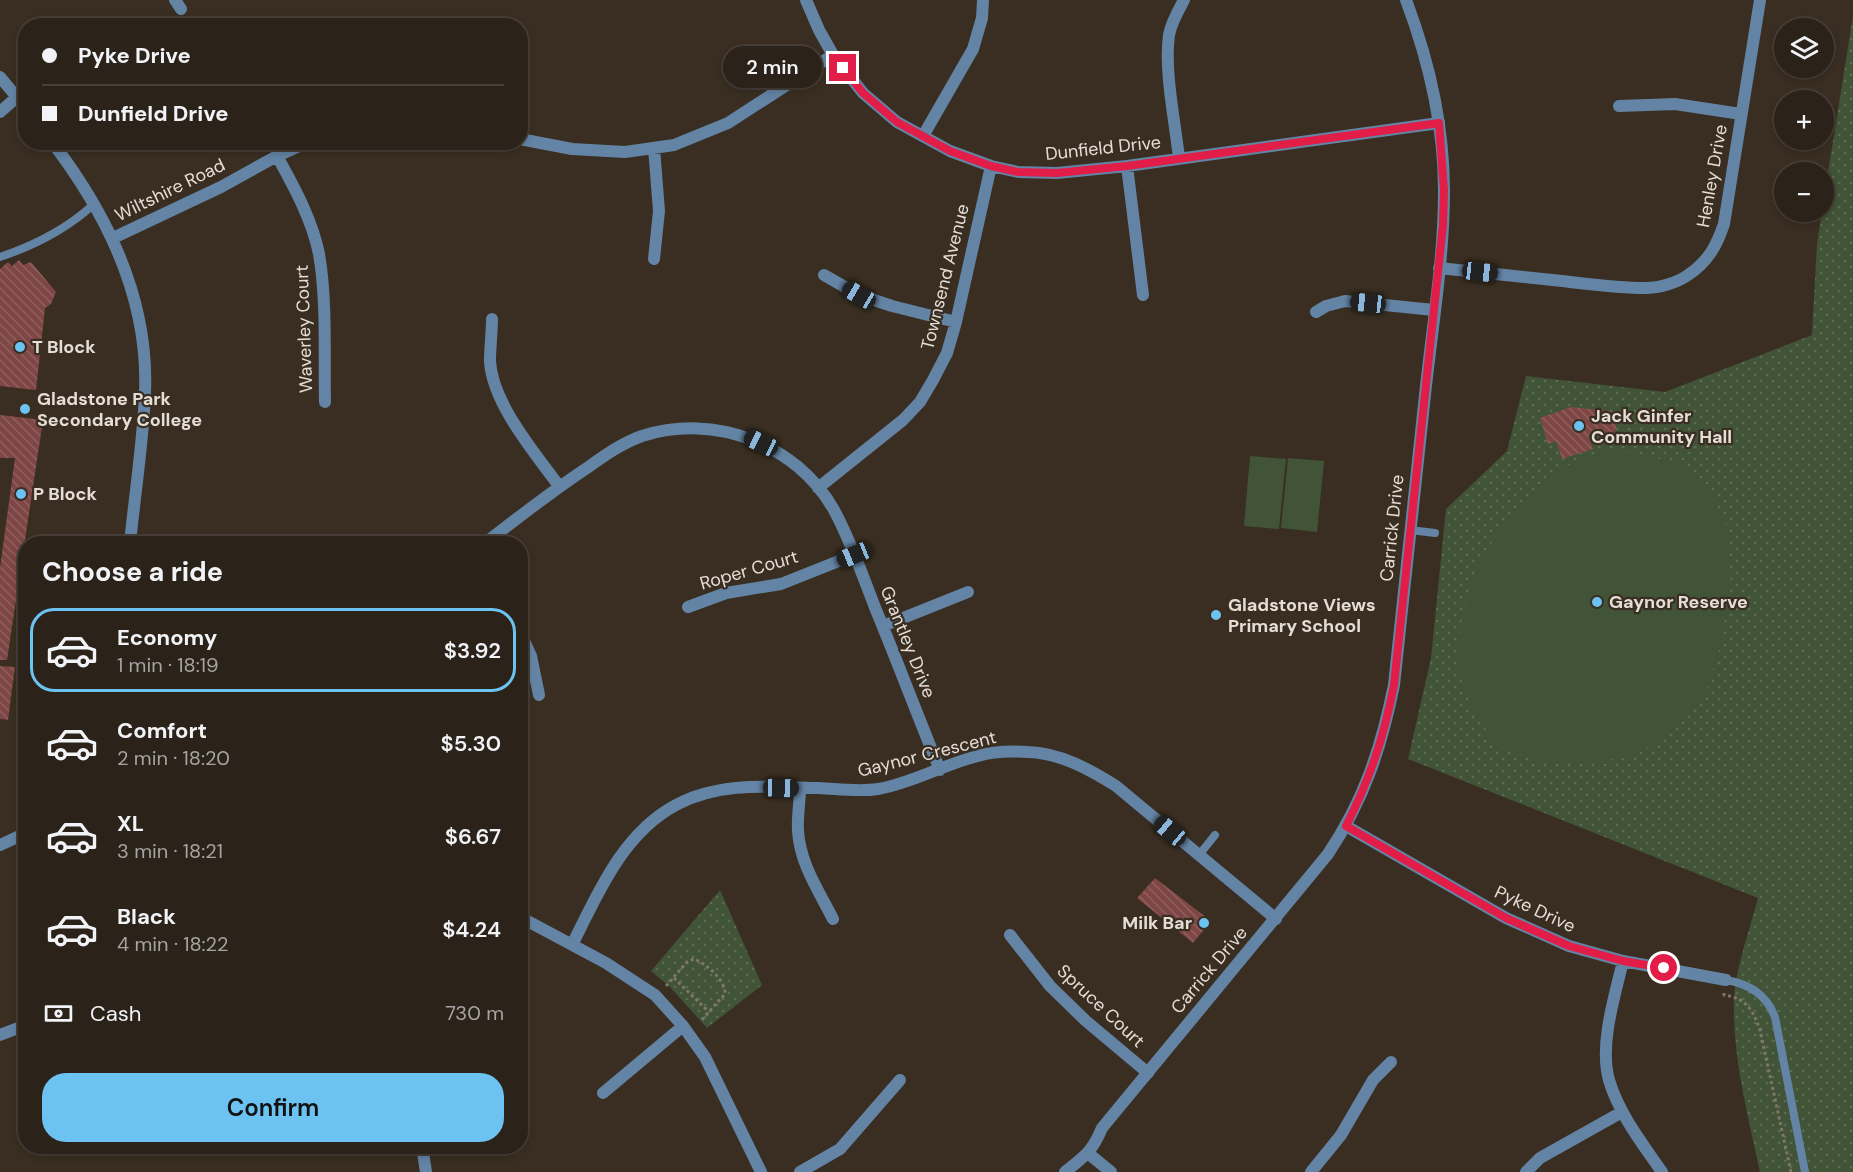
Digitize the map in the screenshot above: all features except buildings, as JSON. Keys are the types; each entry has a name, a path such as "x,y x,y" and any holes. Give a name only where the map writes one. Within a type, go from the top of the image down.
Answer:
{"street":[{"name":"Dunfield Drive","path":"806,0 833,55 863,93 897,122 950,151 991,166 1018,172 1057,173 1127,166 1439,123"},
{"path":"923,136 973,49 982,18 983,0"},
{"path":"1179,158 1169,64 1169,34 1175,15 1184,0"},
{"name":"Carrick Drive","path":"1065,1172 1089,1154 1102,1128 1328,854 1346,826 1380,746 1394,685 1439,268 1444,190 1439,123 1426,60 1406,0"},
{"name":"Henley Drive","path":"1439,268 1604,286 1647,288 1670,284 1687,276 1710,256 1724,224 1760,0"},
{"path":"528,141 572,149 625,152 674,145 728,123 833,55"},
{"path":"0,77 17,97 0,112"},
{"path":"1619,106 1675,104 1741,114"},
{"path":"654,148 659,212 654,259"},
{"path":"57,150 94,204 112,238 130,284 142,331 145,392 131,536"},
{"name":"Wiltshire Road","path":"112,238 221,187 290,150"},
{"name":"Waverley Court","path":"277,156 310,224 318,252 323,309 325,402"},
{"name":"Townsend Avenue","path":"818,488 903,420 920,402 947,353 991,166"},
{"path":"1127,166 1143,295"},
{"path":"824,275 859,295 956,322"},
{"path":"1316,312 1326,306 1346,301 1434,310"},
{"path":"492,319 490,363 499,395 511,419 559,486"},
{"name":"Grantley Drive","path":"494,536 559,486 609,453 640,437 666,430 712,429 733,432 773,448 801,468 833,508 940,770"},
{"name":"Roper Court","path":"688,607 726,593 781,584 854,555"},
{"path":"883,626 968,592"},
{"path":"528,649 538,695"},
{"name":"Gaynor Crescent","path":"572,945 603,885 633,839 661,814 677,804 715,790 743,787 859,791 880,788 913,780 978,756 1006,751 1031,752 1067,759 1096,773 1116,786 1276,919"},
{"path":"801,788 798,830 801,852 806,868 833,919"},
{"name":"Pyke Drive","path":"1346,826 1506,918 1569,946 1623,961 1726,980"},
{"path":"0,845 18,837"},
{"path":"528,921 606,963 655,995 683,1026 705,1057 761,1172"},
{"name":"Spruce Court","path":"1010,935 1050,986 1086,1021 1148,1072"},
{"path":"1623,961 1607,1036 1608,1079 1622,1112 1662,1172"},
{"path":"603,1093 683,1026"},
{"path":"0,1035 18,1028"},
{"path":"1311,1172 1341,1135 1373,1080 1391,1062"},
{"path":"800,1172 840,1149 900,1080"},
{"path":"1526,1172 1540,1158 1622,1112"},
{"path":"423,1154 426,1172"},
{"path":"1089,1154 1111,1172"}],"lane":[{"path":"0,257 40,240 80,216 94,204"},
{"path":"1410,530 1435,533"},
{"path":"1199,855 1215,835"},
{"path":"1726,980 1737,982 1757,992 1771,1006 1804,1172"}],"path":[{"path":"666,986 690,960 697,960 711,971 723,984 726,992 700,1022"},
{"path":"674,977 709,1012"},
{"path":"1726,980 1724,995 1734,996 1748,1005 1758,1023 1791,1172"}],"green space":[{"path":"1853,16 1853,1172 1760,1172 1738,1064 1734,1020 1737,974 1758,898 1408,759 1431,658 1446,509 1507,451 1526,376 1665,392 1812,335 1820,222 1834,222 1834,162 1830,162 1832,150 1834,150 1834,135"},
{"name":"Gaynor Reserve","path":"1613,449 1682,464 1704,481 1726,526 1731,587 1718,655 1706,690 1673,729 1633,757 1595,761 1544,762 1498,746 1473,712 1457,668 1462,617 1481,558 1516,508 1548,479 1575,461"},
{"path":"1250,456 1286,459 1279,529 1244,526"},
{"path":"1288,458 1324,461 1317,532 1281,528"},
{"path":"720,890 762,985 707,1028 670,987 651,971"}],"place":[{"name":"T Block","path":"20,347"},
{"name":"Gladstone Park Secondary College","path":"25,409"},
{"name":"Jack Ginfer Community Hall","path":"1579,426"},
{"name":"P Block","path":"21,494"},
{"name":"Gaynor Reserve","path":"1597,602"},
{"name":"Gladstone Views Primary School","path":"1216,615"},
{"name":"Milk Bar","path":"1204,923"}],"route":[{"path":"843,68 863,93 897,122 950,151 991,166 1018,172 1057,173 1127,166 1439,123 1444,190 1443,225 1394,685 1380,746 1358,803 1346,826 1506,918 1569,946 1623,961 1664,968"}]}
